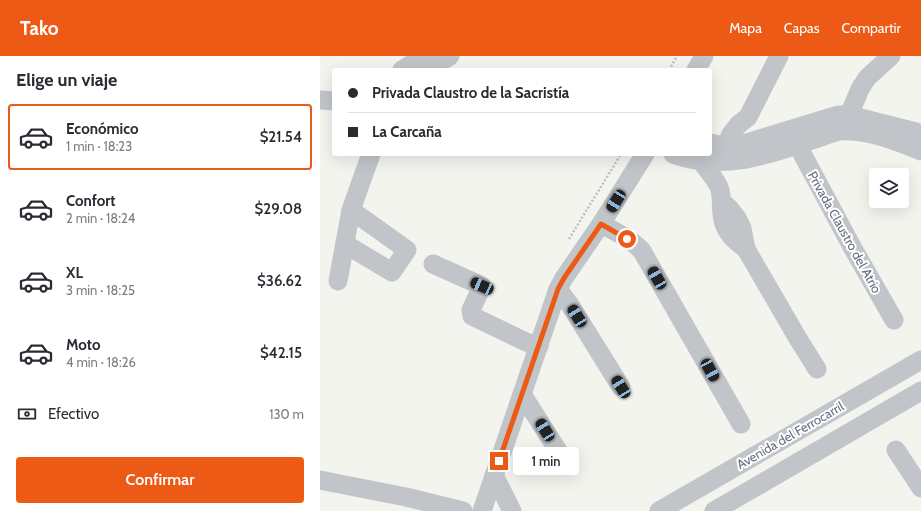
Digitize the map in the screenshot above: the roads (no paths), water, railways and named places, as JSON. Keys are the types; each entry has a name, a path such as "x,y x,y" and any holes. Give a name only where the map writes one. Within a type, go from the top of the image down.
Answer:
{"street":[{"path":"405,68 424,56"},
{"path":"431,68 450,56"},
{"path":"721,195 724,150 731,134 738,125 748,117 779,56"},
{"path":"849,115 860,89 867,78 890,56"},
{"path":"320,100 332,101"},
{"path":"712,156 724,150 838,115 849,115 916,132 921,135"},
{"path":"748,117 749,125 758,140"},
{"path":"724,150 751,158 840,131 852,130 901,143 921,151 921,166"},
{"name":"Privada Claustro del Atrio","path":"797,144 851,245 894,320"},
{"path":"338,281 351,210 370,156"},
{"path":"482,511 558,289 644,156"},
{"path":"679,156 701,161 711,156"},
{"path":"701,161 742,228 746,248 817,369"},
{"path":"345,244 392,272 407,250 351,210"},
{"path":"601,224 617,232 642,251 741,424"},
{"path":"433,264 482,286 471,310 472,316 526,342 539,346"},
{"path":"558,289 570,305 621,387"},
{"name":"Avenida del Ferrocarril","path":"659,511 921,360"},
{"path":"714,511 921,391"},
{"path":"522,394 567,465"},
{"path":"896,450 921,488"},
{"path":"494,475 512,511"},
{"path":"320,480 404,504 463,511"}]}
